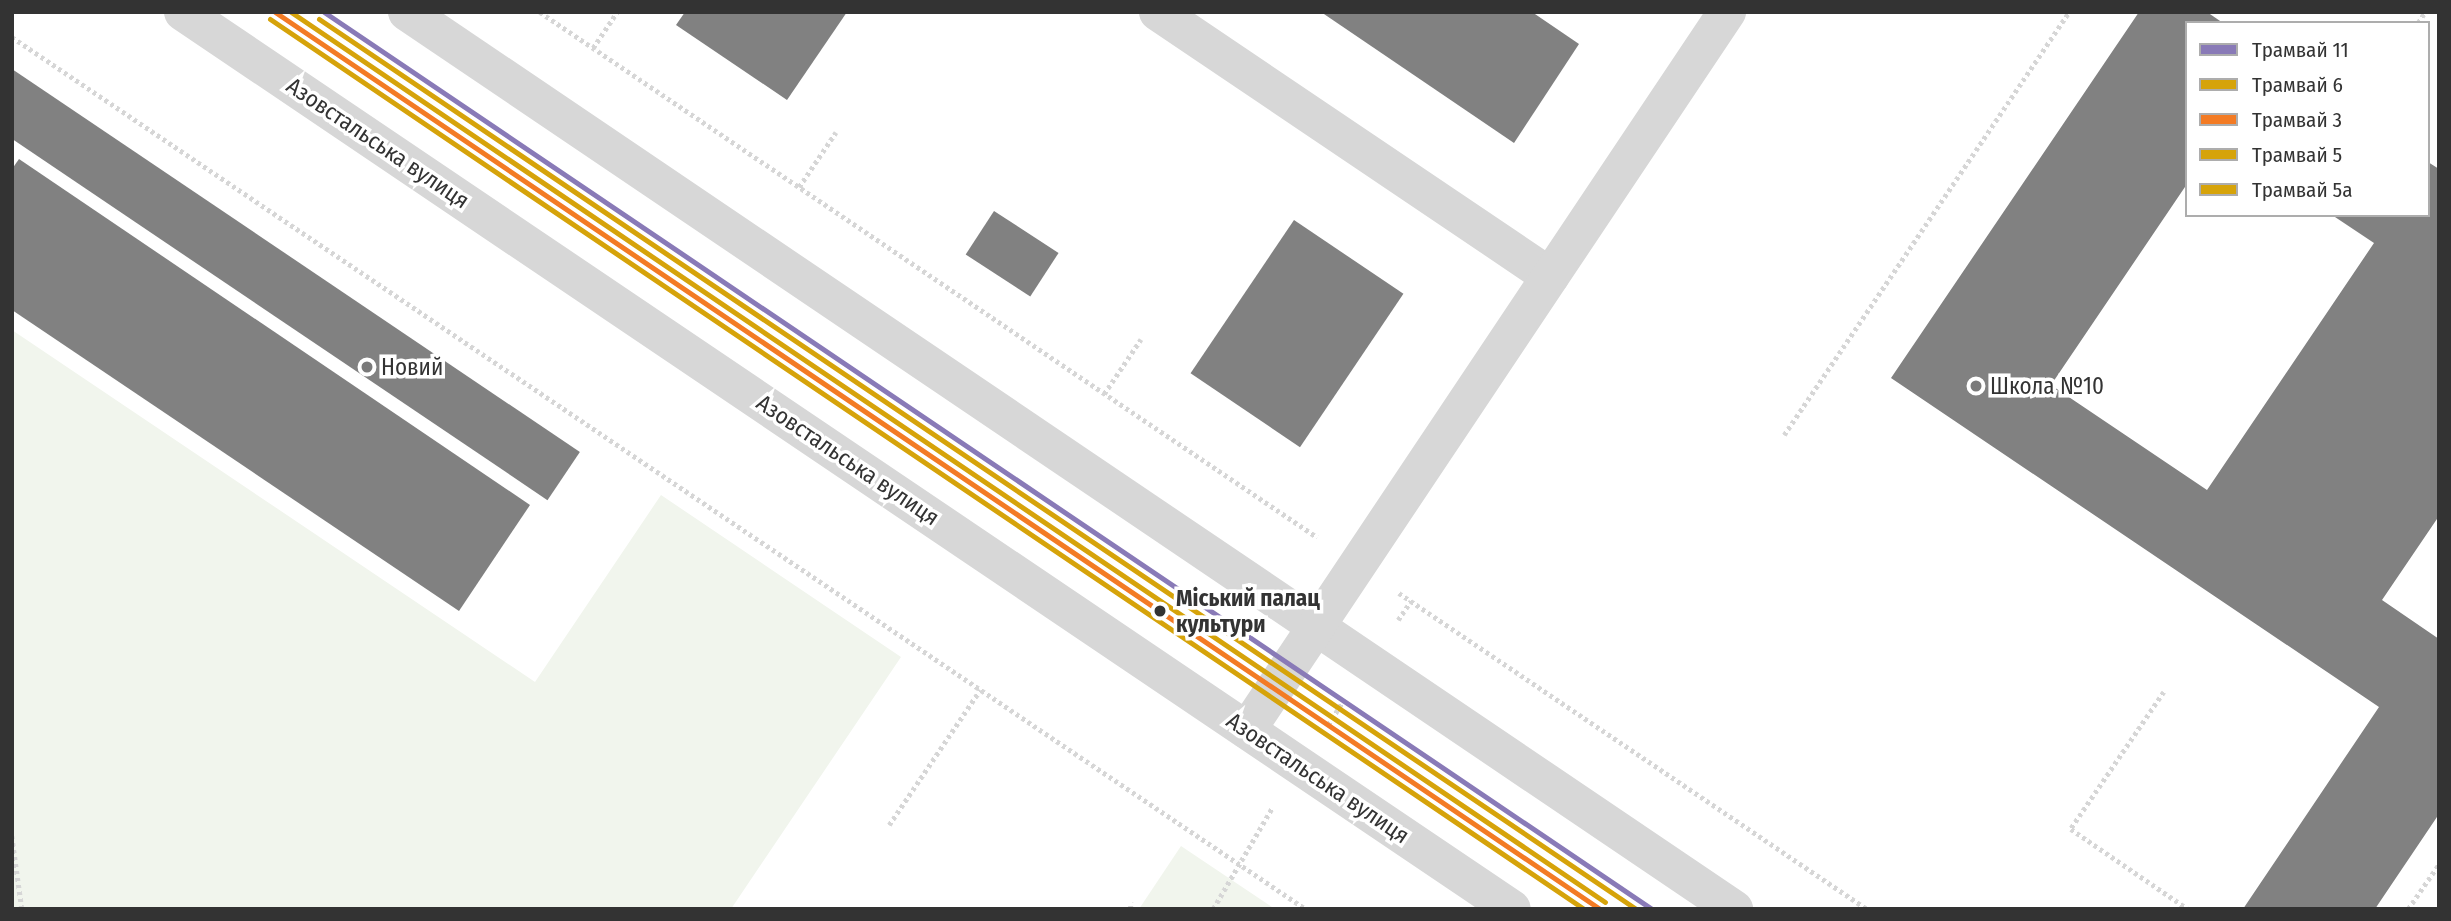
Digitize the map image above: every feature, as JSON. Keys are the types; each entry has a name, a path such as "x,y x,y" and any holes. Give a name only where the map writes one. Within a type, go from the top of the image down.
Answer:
{"street":[{"name":"Азовстальська вулиця","path":"183,12 1512,909"},
{"path":"407,12 1734,909"},
{"path":"1158,12 1550,276"},
{"path":"1247,730 1727,12"}],"path":[{"path":"540,12 1867,909"},
{"path":"593,48 618,12"},
{"path":"1784,435 2069,12"},
{"path":"12,37 1306,909"},
{"path":"799,187 836,132"},
{"path":"1104,394 1141,339"},
{"path":"889,825 980,690"},
{"path":"2164,692 2071,830 2188,909"},
{"path":"12,836 22,909"},
{"path":"1213,909 1236,862"},
{"path":"2408,909 2439,864"}],"shaded area":[{"path":"12,330 535,682 661,495 901,657 731,909 12,909"},
{"path":"1181,846 1275,909 1139,909"}],"building":[{"path":"685,12 847,12 787,100 676,25"},
{"path":"1321,12 1532,12 1579,44 1514,143"},
{"path":"2139,12 2207,12 2220,21 2185,21 2185,187 2051,385 2207,490 2374,243 2335,217 2430,217 2430,163 2439,169 2439,516 2382,600 2439,639 2439,814 2375,909 2243,909 2379,707 1891,378"},
{"path":"12,69 580,452 547,500 12,139"},
{"path":"19,159 530,505 459,611 12,310 12,169"},
{"path":"994,211 1059,253 1030,297 966,255"},
{"path":"1294,220 1403,294 1300,447 1191,373"}],"tram line":[{"name":"3","path":"275,12 1600,909"},
{"name":"5а","path":"291,12 1605,902"},
{"name":"11","path":"324,12 1652,909"},
{"name":"5","path":"270,19 1584,909"},
{"name":"6","path":"319,19 1636,909"}],"place":[{"name":"Новий","path":"367,367"},
{"name":"Школа №10","path":"1976,386"},
{"name":"Міський палац культури","path":"1160,611"}]}
